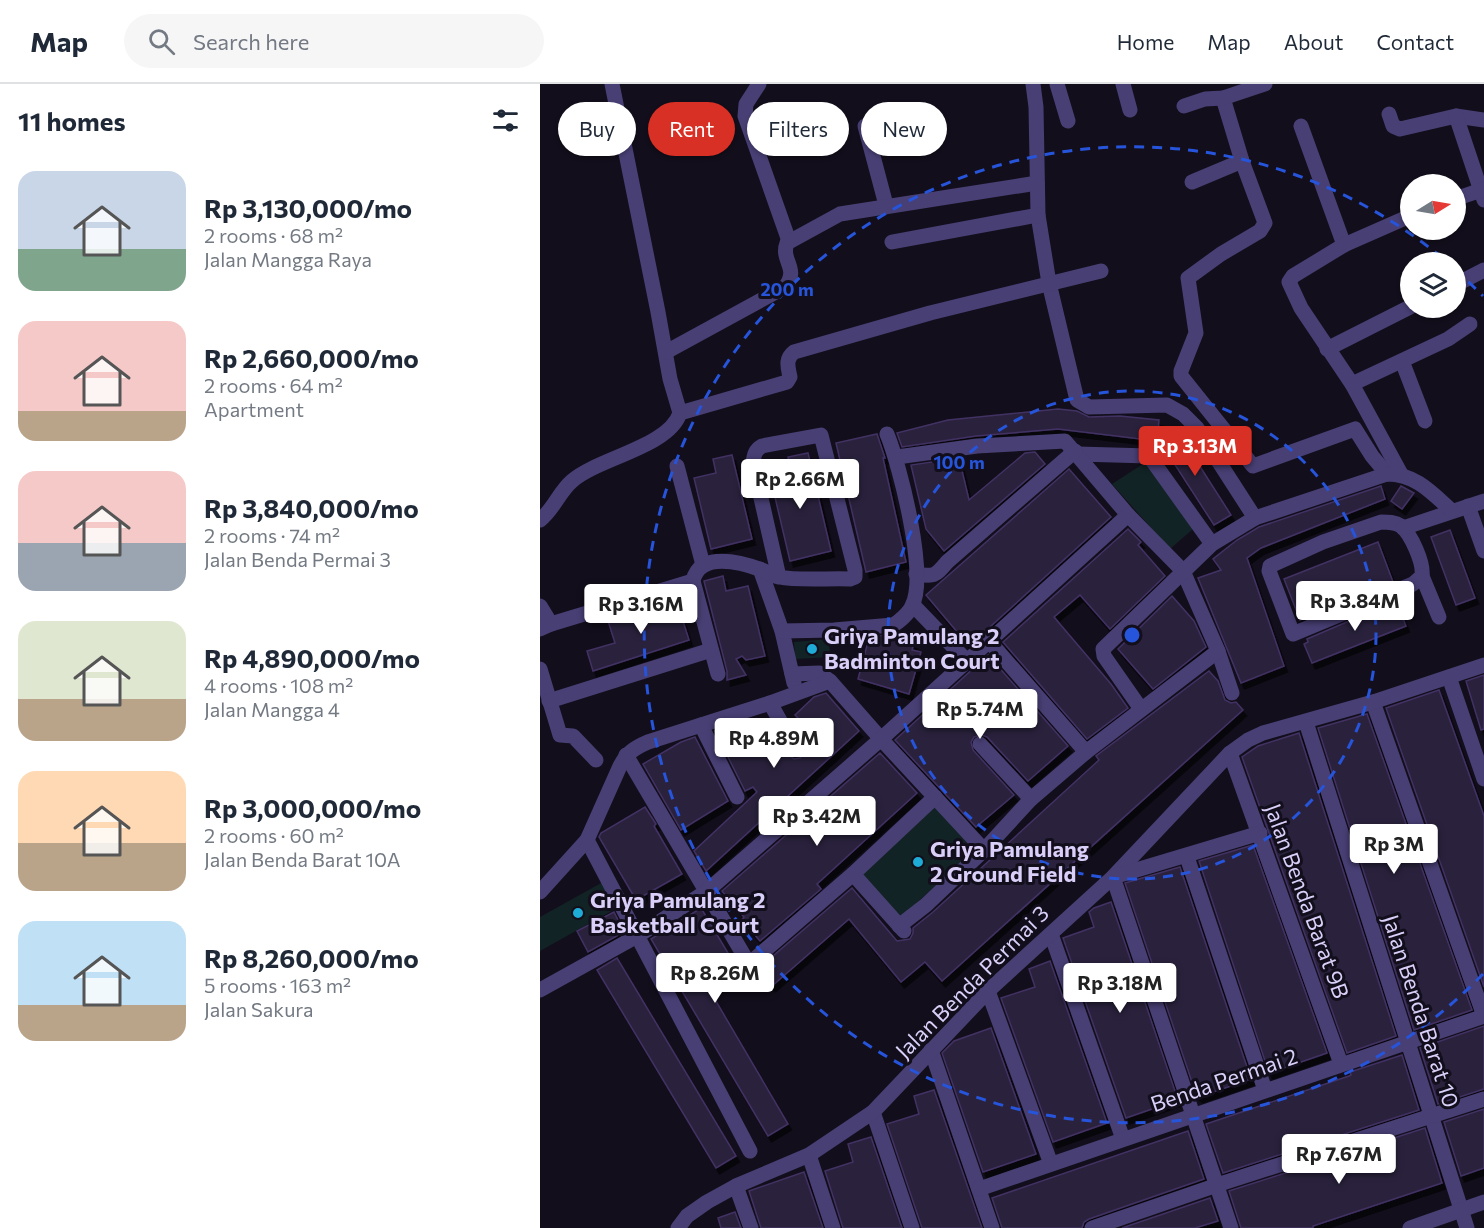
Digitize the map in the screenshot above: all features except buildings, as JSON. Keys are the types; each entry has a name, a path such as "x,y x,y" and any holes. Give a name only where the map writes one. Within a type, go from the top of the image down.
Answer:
{"street":[{"path":"540,520 548,514 571,481 593,467 643,447 672,425 680,413 670,379 612,84"},
{"path":"759,84 746,104 745,117 789,241"},
{"path":"1033,84 1036,107 1038,215 1049,283 1076,396 1080,403 1089,407 1167,405 1176,409 1197,428 1255,518"},
{"path":"1057,84 1068,121"},
{"path":"1123,84 1130,110"},
{"path":"1184,106 1205,99 1222,98 1258,85"},
{"path":"1222,98 1265,223 1260,231 1221,254 1188,278 1196,333 1181,376 1254,466 1356,429 1372,456 1394,474 1425,488 1452,511"},
{"path":"1389,114 1393,126 1400,129 1456,116 1484,120"},
{"path":"1456,116 1483,193 1466,197"},
{"path":"1301,126 1344,245"},
{"path":"873,156 886,205"},
{"path":"1192,182 1242,161"},
{"path":"666,352 785,287 791,279 792,271 785,252 786,244 840,214 1037,183"},
{"path":"892,242 1038,215"},
{"path":"1394,474 1352,384 1301,308 1289,282 1293,276 1344,245 1400,220"},
{"path":"1466,279 1484,270"},
{"path":"680,413 787,382 790,377 788,357 794,352 1101,271"},
{"path":"1327,349 1400,312"},
{"path":"1352,384 1448,339 1470,324"},
{"path":"1402,361 1425,421"},
{"path":"782,632 893,625 913,606 916,574 915,543 897,457 887,434"},
{"path":"718,675 693,581 697,569 703,565 738,562 779,577 850,579 855,577 821,435 762,446 757,449 754,456 753,463 779,577"},
{"path":"897,457 977,446 1065,441 1128,514 1183,571 1218,651 1232,693"},
{"path":"916,574 931,576 937,574 947,562 1077,453 1149,456 1212,544"},
{"path":"677,466 703,565"},
{"path":"1141,709 1104,656 1103,649 1212,544 1255,518 1394,474"},
{"path":"1403,528 1484,501"},
{"path":"1468,506 1484,551"},
{"path":"542,984 639,935 707,891 881,739 1128,514"},
{"path":"1422,576 1413,584 1295,634 1292,632 1269,571 1270,566 1323,542 1376,524 1392,522 1403,528 1422,561 1422,576 1439,617"},
{"path":"760,569 782,632 796,694"},
{"path":"540,606 545,626 693,581"},
{"path":"913,606 966,660"},
{"path":"988,640 1086,752"},
{"path":"549,700 711,650"},
{"path":"853,874 902,929 984,850 1031,799 1086,752 1218,651"},
{"name":"Jalan Benda Permai 3","path":"678,1228 687,1216 707,1202 736,1186 809,1155 873,1112 988,991 1113,878 1230,753 1248,740 1484,665"},
{"path":"540,669 560,735 573,736 596,760"},
{"path":"792,674 819,673 830,681 984,850"},
{"path":"1449,676 1484,779"},
{"path":"540,892 587,840 626,755 648,742 830,681"},
{"path":"1373,702 1484,1016"},
{"path":"770,703 796,749"},
{"name":"Jalan Benda Barat 10","path":"1306,722 1467,1228"},
{"path":"701,725 737,797"},
{"path":"980,744 1031,799"},
{"name":"Jalan Benda Barat 9B","path":"1230,753 1341,1064"},
{"path":"626,755 749,964 853,874 935,797"},
{"path":"1231,1228 1113,878 1260,833"},
{"path":"587,840 639,935 750,1151"},
{"path":"1187,857 1265,1090"},
{"path":"1051,934 1123,1139"},
{"path":"988,991 1051,1164"},
{"name":"Benda Permai 2","path":"979,1189 1484,1016"},
{"path":"932,1050 992,1228"},
{"path":"1092,1228 1484,1099"},
{"path":"873,1112 912,1228"},
{"path":"809,1155 833,1228"},
{"path":"736,1186 751,1228"},
{"path":"1410,1228 1484,1202"}],"shaded area":[{"path":"1146,462 1193,529 1170,549 1112,484"},
{"name":"Griya Pamulang 2 Badminton Court","path":"829,639 830,657 795,659 794,642"},
{"name":"Griya Pamulang 2 Ground Field","path":"934,806 975,850 900,918 862,874"},
{"name":"Griya Pamulang 2 Basketball Court","path":"603,882 617,908 540,951 540,917"}],"place":[{"name":"Griya Pamulang 2 Badminton Court","path":"812,649"},
{"name":"Griya Pamulang 2 Ground Field","path":"918,862"},
{"name":"Griya Pamulang 2 Basketball Court","path":"578,913"}]}
